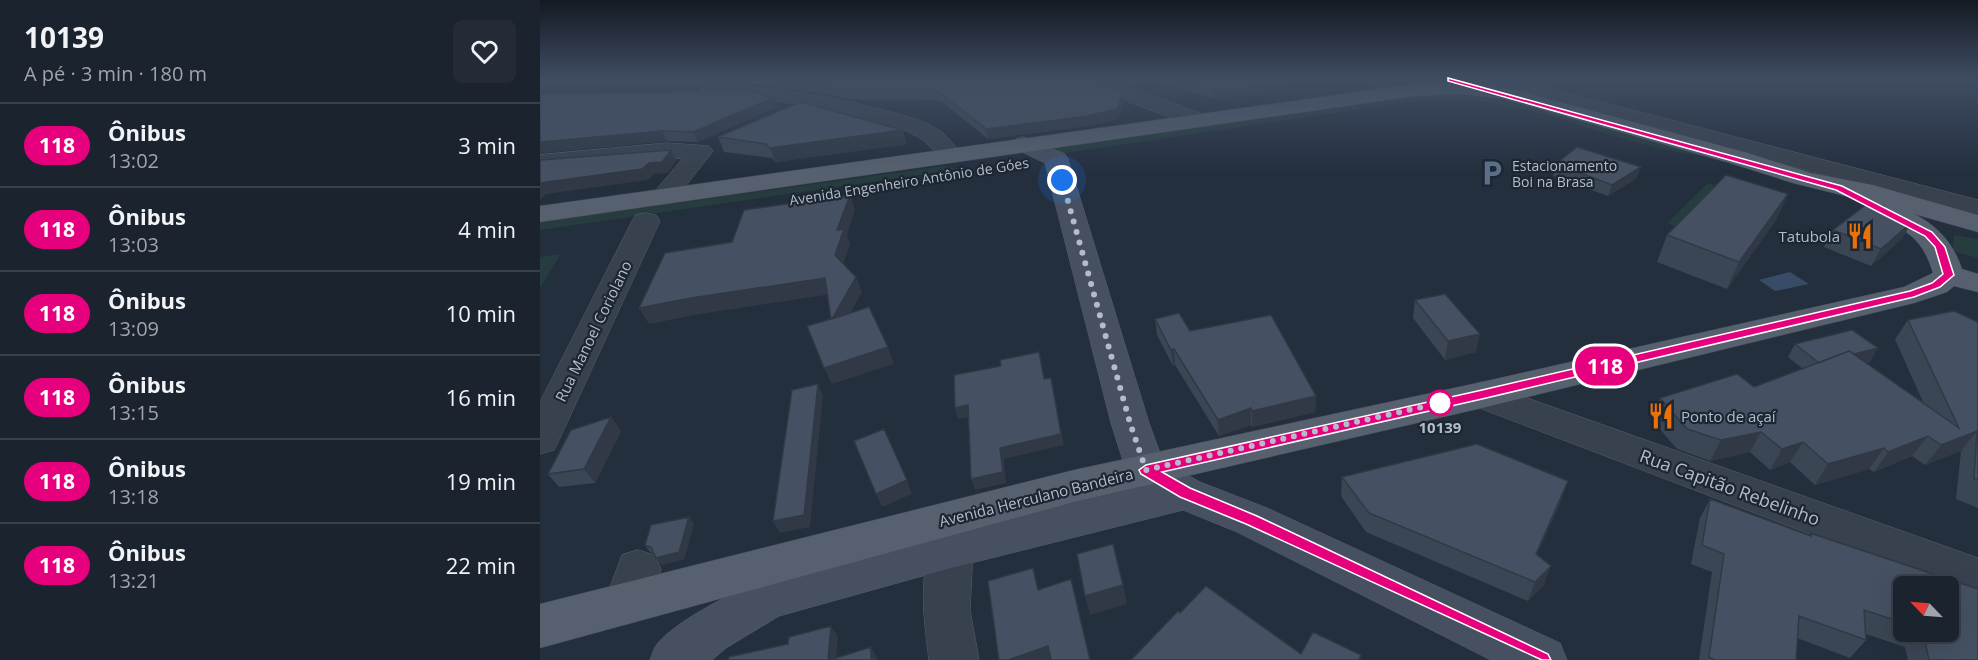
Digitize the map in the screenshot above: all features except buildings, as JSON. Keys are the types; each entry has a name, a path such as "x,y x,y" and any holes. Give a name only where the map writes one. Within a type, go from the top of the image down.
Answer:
{"main road":[{"name":"Avenida Engenheiro Antônio de Góes","path":"540,236 655,208 945,155 1274,110"},
{"name":"Avenida Engenheiro Antônio de Góes","path":"540,214 655,208 1056,159 1308,110"},
{"path":"1483,110 1525,117 1646,150 1802,178"},
{"path":"1576,110 1802,178 1864,192 1978,224"},
{"path":"1024,144 1056,159 1130,423 1146,470 1185,492 1252,520 1542,660"},
{"name":"Avenida Herculano Bandeira","path":"540,626 632,586 1482,395 1914,294 1936,285 1964,279 1929,234 1839,188"},
{"name":"Avenida Herculano Bandeira","path":"675,660 709,632 767,599 951,549 1185,492"}],"street":[{"path":"783,115 795,110"},
{"path":"855,110 924,130 942,143 946,150 945,155"},
{"path":"1170,110 1198,120"},
{"path":"1591,110 1978,208"},
{"name":"Rua Manoel Coriolano","path":"540,162 710,148 655,208 554,385 540,440"},
{"name":"Rua Capitão Rebelinho","path":"1482,395 1978,578"},
{"path":"951,549 946,610 954,660"}],"green space":[{"path":"1317,110 1356,110 1058,154 1045,149"},
{"path":"1525,110 1543,110 1705,156 1650,146"},
{"path":"943,166 960,169 540,230 540,222"},
{"path":"1708,183 1783,205 1772,219 1684,229 1667,223"},
{"path":"1954,235 1978,239 1978,258 1953,251"},
{"path":"561,254 540,288 540,257"}],"water":[{"path":"1790,272 1809,284 1775,291 1759,280"}],"bus line":[{"name":"118","path":"1542,660 1252,520 1185,492 1146,470 1482,395 1914,294 1936,285 1949,275 1940,247 1929,234 1839,188 1565,110"}],"place":[{"name":"Estacionamento Boi na Brasa","path":"1492,173"},
{"name":"Tatubola","path":"1860,236"},
{"name":"10139","path":"1440,403"},
{"name":"Ponto de açaí","path":"1661,416"}],"route":[{"path":"1062,180 1130,423 1146,470 1444,402 1440,403"}]}
